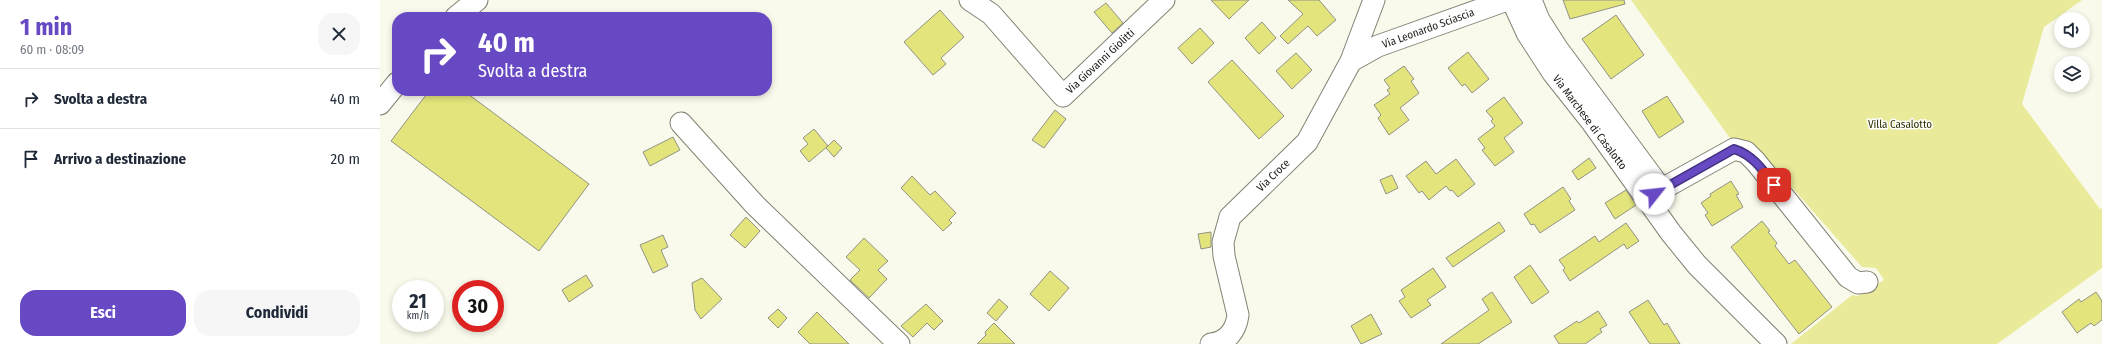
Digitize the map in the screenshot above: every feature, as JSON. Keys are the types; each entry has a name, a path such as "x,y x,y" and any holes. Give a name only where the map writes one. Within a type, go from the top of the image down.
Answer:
{"street":[{"path":"462,12 477,0"},
{"name":"Via Giovanni Giolitti","path":"970,0 991,14 1063,96 1164,0"},
{"name":"Via Croce","path":"1211,344 1226,339 1237,324 1238,315 1224,256 1223,242 1230,217 1307,142 1351,61 1374,0"},
{"name":"Via Leonardo Sciascia","path":"1351,61 1378,46 1507,0"},
{"name":"Via Marchese di Casalotto","path":"1512,0 1527,33 1553,73 1591,121 1654,194 1671,233 1697,265 1776,344"},
{"path":"1531,0 1539,20 1654,194 1734,149 1746,152 1756,162 1848,277 1858,283 1867,282"},
{"path":"380,104 392,89"},
{"path":"681,123 754,205 899,344"}],"green space":[{"name":"Villa Casalotto","path":"1631,0 2082,0 2065,12 2054,12 2054,20 2044,27 2022,104 2100,209 2102,208 2102,268 1997,344 1791,344 1852,295 1858,296 1884,280 1876,268 1862,267 1753,143 1732,141"}],"building":[{"path":"1211,0 1249,0 1229,19"},
{"path":"1288,0 1319,0 1336,20 1317,36 1308,26 1288,44 1280,36 1303,14"},
{"path":"1563,0 1624,0 1625,4 1570,19"},
{"path":"1106,3 1123,23 1112,33 1094,12"},
{"path":"940,10 964,37 941,58 946,64 933,75 904,42"},
{"path":"1616,15 1644,55 1611,79 1582,39"},
{"path":"1262,22 1276,38 1259,54 1245,38"},
{"path":"1200,28 1214,43 1192,64 1178,48"},
{"path":"1468,52 1489,79 1472,93 1465,84 1462,86 1448,68"},
{"path":"1296,53 1312,70 1292,89 1276,71"},
{"path":"1232,60 1284,116 1259,139 1208,82"},
{"path":"1404,66 1414,79 1411,81 1419,93 1400,108 1409,120 1389,135 1378,118 1381,115 1374,105 1390,94 1387,90 1390,88 1384,80"},
{"path":"425,96 471,96 589,184 539,251 391,141"},
{"path":"1667,96 1684,122 1659,138 1642,111"},
{"path":"1504,97 1523,123 1504,138 1514,152 1495,166 1482,150 1485,148 1478,139 1495,126 1491,121 1493,119 1486,111"},
{"path":"1055,110 1066,119 1044,148 1032,140"},
{"path":"814,129 828,146 809,162 800,151 808,144 803,138"},
{"path":"673,137 680,150 650,166 643,152"},
{"path":"834,140 842,148 834,157 826,148"},
{"path":"1589,158 1596,168 1578,180 1572,171"},
{"path":"1456,159 1475,184 1458,197 1446,186 1429,200 1422,191 1419,193 1406,176 1426,161 1436,174"},
{"path":"1392,175 1398,188 1386,194 1380,180"},
{"path":"912,176 930,195 935,191 956,213 949,220 952,223 943,231 901,188"},
{"path":"1731,181 1739,194 1736,195 1743,207 1712,226 1705,215 1708,213 1701,203 1711,196 1710,194"},
{"path":"1563,187 1571,199 1569,201 1575,210 1540,233 1534,224 1531,225 1524,214"},
{"path":"1626,190 1636,205 1615,219 1605,203"},
{"path":"746,217 760,231 745,248 730,235"},
{"path":"1762,221 1770,231 1768,232 1777,243 1775,246 1789,264 1795,260 1832,307 1799,334 1731,247"},
{"path":"1499,222 1505,231 1453,267 1446,258"},
{"path":"1626,223 1639,241 1627,249 1624,244 1570,281 1563,270 1565,268 1559,260 1595,236 1599,242"},
{"path":"1211,232 1211,247 1201,249 1198,234"},
{"path":"663,235 668,247 661,250 668,266 653,273 640,245"},
{"path":"864,238 888,261 878,270 887,279 869,298 850,280 860,270 846,257"},
{"path":"1530,265 1549,292 1532,304 1514,277"},
{"path":"1433,268 1446,287 1427,300 1431,305 1411,318 1399,301 1405,297 1401,290"},
{"path":"1050,271 1069,288 1049,311 1030,294"},
{"path":"586,275 593,286 569,302 562,290"},
{"path":"702,278 722,299 701,319 695,310 692,283"},
{"path":"1492,292 1512,322 1478,344 1441,344 1489,310 1482,299"},
{"path":"2096,292 2102,301 2102,320 2094,326 2091,323 2077,333 2062,312 2079,299 2081,302"},
{"path":"999,299 1008,307 996,321 987,313"},
{"path":"1648,300 1664,325 1667,323 1680,344 1650,344 1629,312"},
{"path":"926,304 943,321 934,330 927,323 913,337 901,326"},
{"path":"778,309 787,318 778,328 768,318"},
{"path":"1598,311 1607,325 1600,329 1602,332 1585,344 1559,344 1554,336 1577,321 1579,323"},
{"path":"817,312 849,344 810,344 798,332"},
{"path":"1371,314 1382,334 1361,344 1351,326"},
{"path":"994,323 1015,344 977,344 986,335 985,332"}],"route":[{"path":"1654,194 1734,149 1746,152 1774,185"}]}
